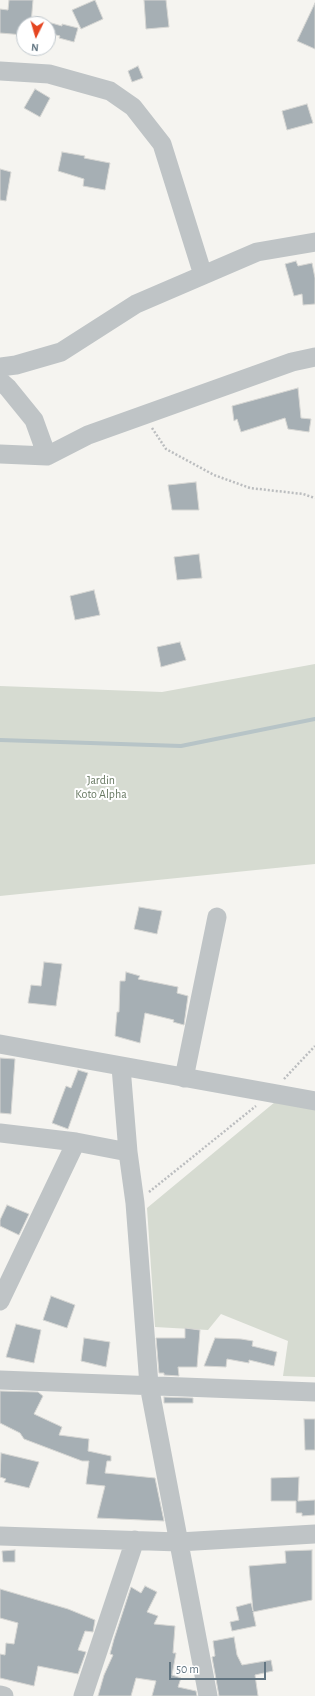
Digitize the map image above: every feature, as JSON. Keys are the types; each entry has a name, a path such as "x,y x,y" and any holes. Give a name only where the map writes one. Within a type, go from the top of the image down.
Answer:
{"street":[{"path":"0,71 49,74 110,91 133,107 162,144 202,275"},
{"path":"0,367 16,365 61,352 136,304 257,252 315,242"},
{"path":"0,454 47,456 88,435 292,362 315,357"},
{"path":"0,381 8,388 34,420 47,456"},
{"path":"184,1078 217,917"},
{"path":"0,1044 315,1101"},
{"path":"120,1066 128,1152 135,1203 149,1385 208,1696"},
{"path":"0,1133 76,1142 128,1152"},
{"path":"0,1301 76,1142"},
{"path":"0,1380 315,1392"},
{"path":"0,1536 179,1542 315,1534"},
{"path":"83,1696 135,1540"},
{"path":"0,1695 4,1696"}],"path":[{"path":"144,416 166,449 214,475 250,488 303,494 315,498"},
{"path":"135,1203 272,1093 315,1046"}],"green space":[{"name":"Jardin Koto Alpha","path":"315,664 315,864 0,896 0,686 162,692"},
{"path":"275,1102 315,1110 315,1377 283,1376 288,1341 221,1314 208,1330 155,1327 147,1208"}],"building":[{"path":"9,0 33,0 32,16 16,16 16,34 0,33 0,9 8,10"},
{"path":"95,0 103,19 81,29 72,10"},
{"path":"144,0 166,0 169,27 146,29"},
{"path":"315,3 315,49 297,41"},
{"path":"56,24 62,26 62,24 78,28 74,42 59,38 60,36 56,35"},
{"path":"138,66 143,78 132,82 128,71"},
{"path":"35,89 50,98 40,117 24,108"},
{"path":"307,104 313,123 287,130 282,111"},
{"path":"62,152 85,156 84,158 110,163 105,190 83,186 84,179 58,171"},
{"path":"0,169 11,172 6,201 0,200"},
{"path":"296,261 298,266 312,263 315,278 315,304 303,305 302,294 294,296 285,264"},
{"path":"298,388 301,418 311,419 309,432 288,429 285,418 241,432 237,419 234,421 232,406"},
{"path":"196,482 199,510 172,510 168,485"},
{"path":"199,554 202,578 177,580 174,557"},
{"path":"94,590 100,615 75,620 70,596"},
{"path":"180,642 186,660 161,667 157,647"},
{"path":"139,907 162,911 157,934 134,929"},
{"path":"44,962 62,964 56,1006 28,1003 31,985 41,986"},
{"path":"126,972 140,976 138,979 178,987 177,993 188,996 184,1025 173,1022 174,1020 145,1013 140,1043 115,1036 117,1012 119,1012 120,981 125,981"},
{"path":"0,1058 15,1059 11,1114 0,1113"},
{"path":"78,1070 88,1073 68,1129 52,1123 66,1086 71,1088"},
{"path":"7,1205 29,1214 19,1235 0,1226 0,1220"},
{"path":"51,1296 75,1305 67,1328 43,1320"},
{"path":"16,1324 41,1330 34,1363 6,1357"},
{"path":"185,1328 200,1330 197,1367 178,1367 179,1376 164,1375 164,1373 159,1373 156,1338 185,1338"},
{"path":"84,1338 110,1342 106,1367 81,1361"},
{"path":"215,1338 253,1341 252,1346 277,1352 274,1366 249,1360 249,1363 227,1359 226,1367 204,1366"},
{"path":"0,1391 38,1392 43,1396 34,1414 62,1427 59,1435 89,1439 88,1451 111,1456 111,1461 107,1461 105,1473 155,1478 164,1521 97,1518 105,1486 86,1484 89,1461 82,1461 24,1439 20,1433 0,1423"},
{"path":"164,1397 193,1398 193,1403 164,1403"},
{"path":"304,1419 315,1419 315,1450 305,1450"},
{"path":"1,1453 39,1462 29,1488 4,1482 6,1479 0,1477"},
{"path":"299,1477 298,1501 315,1500 315,1515 302,1516 302,1513 296,1513 296,1501 271,1501 271,1478"},
{"path":"15,1550 15,1562 3,1562 2,1551"},
{"path":"312,1550 312,1600 253,1612 256,1626 232,1631 230,1622 239,1620 236,1607 251,1603 253,1611 249,1566 286,1563 285,1551"},
{"path":"145,1586 157,1592 147,1612 158,1616 154,1624 175,1626 173,1653 176,1653 172,1675 181,1678 178,1687 196,1691 197,1696 152,1696 156,1681 136,1678 131,1696 98,1696 104,1675 113,1655 110,1654 131,1587 141,1593"},
{"path":"0,1589 68,1609 95,1620 93,1632 85,1631 78,1650 86,1652 78,1674 38,1666 34,1686 0,1678 0,1654 5,1655 6,1643 14,1644 18,1623 0,1618"},
{"path":"234,1637 237,1655 242,1665 271,1660 273,1671 255,1675 258,1696 219,1696 212,1657 215,1656 213,1641"}],"waterway":[{"path":"0,740 181,746 315,719"}]}
